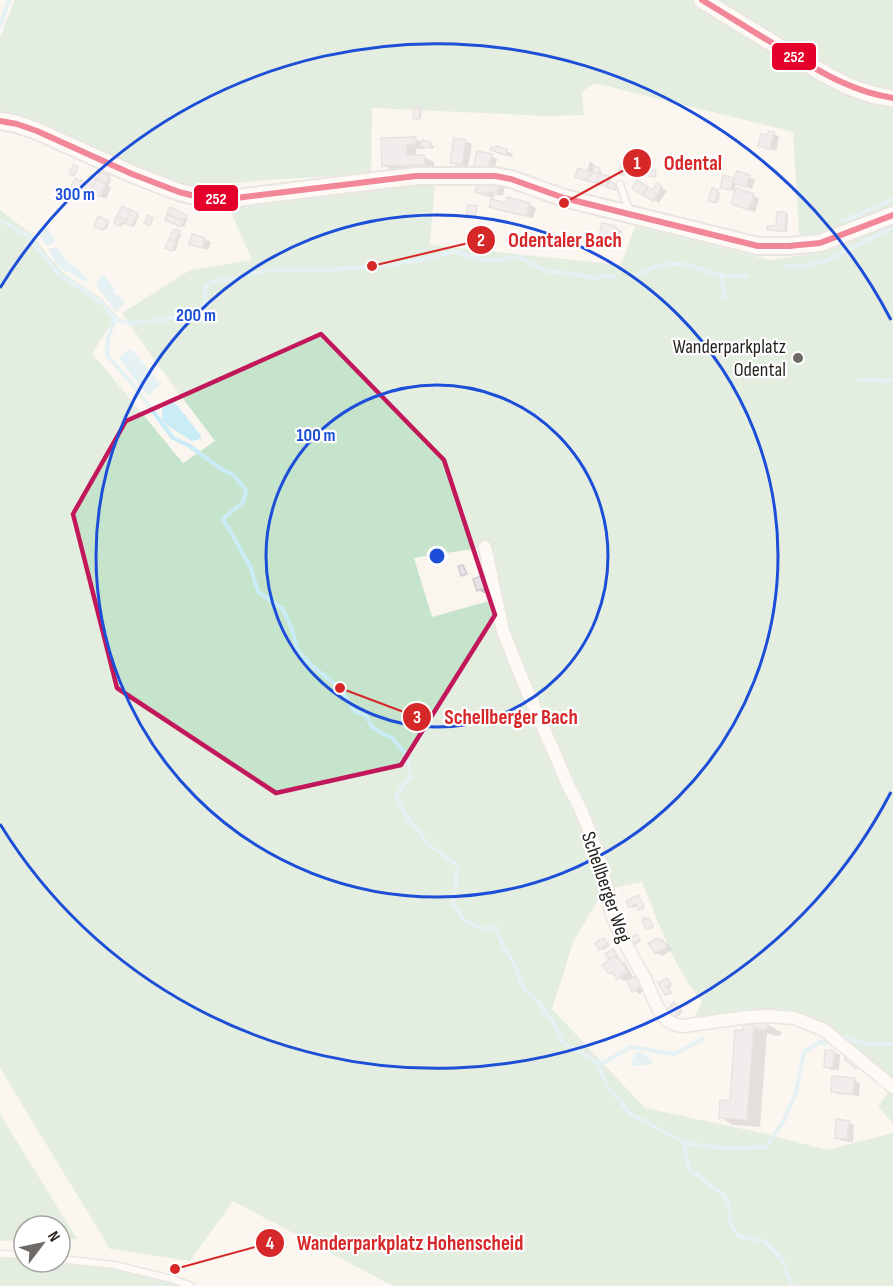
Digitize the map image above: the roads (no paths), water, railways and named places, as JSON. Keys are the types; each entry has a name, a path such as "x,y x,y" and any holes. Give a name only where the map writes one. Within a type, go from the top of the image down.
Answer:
{"main road":[{"path":"702,0 834,80 858,91 893,98"},
{"path":"0,121 17,124 132,174 179,192 203,198 236,198 416,176 495,176 511,179 564,198 758,246 820,243 893,215"}],"street":[{"name":"Schellberger Weg","path":"485,547 503,631 593,844 608,893 611,913 664,1018 672,1024 683,1026 748,1017 794,1018 827,1033 893,1087"}],"lane":[{"path":"620,184 630,215"},
{"path":"72,1260 114,1265 191,1286"}],"water":[{"path":"46,225 55,242 47,246 37,232"},
{"path":"58,247 65,260 80,270 83,276 87,277 87,281 63,270 56,263 48,249"},
{"path":"103,274 115,289 113,293 118,294 125,302 116,312 96,285"},
{"path":"128,350 132,350 161,384 148,396 120,360 120,357"},
{"path":"169,402 177,405 201,439 192,441 162,420 162,410"},
{"path":"640,1052 652,1060 652,1064 633,1066 631,1062 636,1053"}],"waterway":[{"path":"0,26 9,0"},
{"path":"843,221 893,199"},
{"path":"0,220 28,236 60,275 104,305 115,319 108,338 107,355 134,386 173,438 188,445 233,475 246,490 244,501 223,519 250,566 258,592 283,609 292,629 297,649 311,665 340,688 355,712 366,716 373,728 392,738 405,753 410,776 396,796 405,814 428,844 458,866 453,903 464,920 484,930 495,925 524,989 536,999 553,1022 564,1043 595,1061 603,1063 631,1047 674,1054 703,1039"},
{"path":"785,266 803,267 827,260 893,227"},
{"path":"115,319 130,323 162,320 202,309 205,301 205,288 210,283 270,270 332,270 389,265 426,259 454,251 485,261 520,257 546,271 582,275 595,279 605,276 614,277"},
{"path":"637,275 667,264 687,265 721,275 747,275"},
{"path":"720,275 726,297"},
{"path":"859,380 893,381"},
{"path":"838,1036 868,1044 893,1044"},
{"path":"685,1142 715,1147 766,1147 783,1122 796,1093 804,1052 820,1042 826,1043 832,1039"},
{"path":"596,1061 608,1088 632,1115 684,1142 688,1168 722,1194 729,1203 730,1222 738,1236 764,1241 783,1261 792,1286"}],"place":[{"name":"Odental","path":"564,203"},
{"name":"Odentaler Bach","path":"372,266"},
{"name":"Wanderparkplatz Odental","path":"798,358"},
{"name":"Schellberger Bach","path":"340,688"},
{"name":"Wanderparkplatz Hohenscheid","path":"175,1269"}]}
